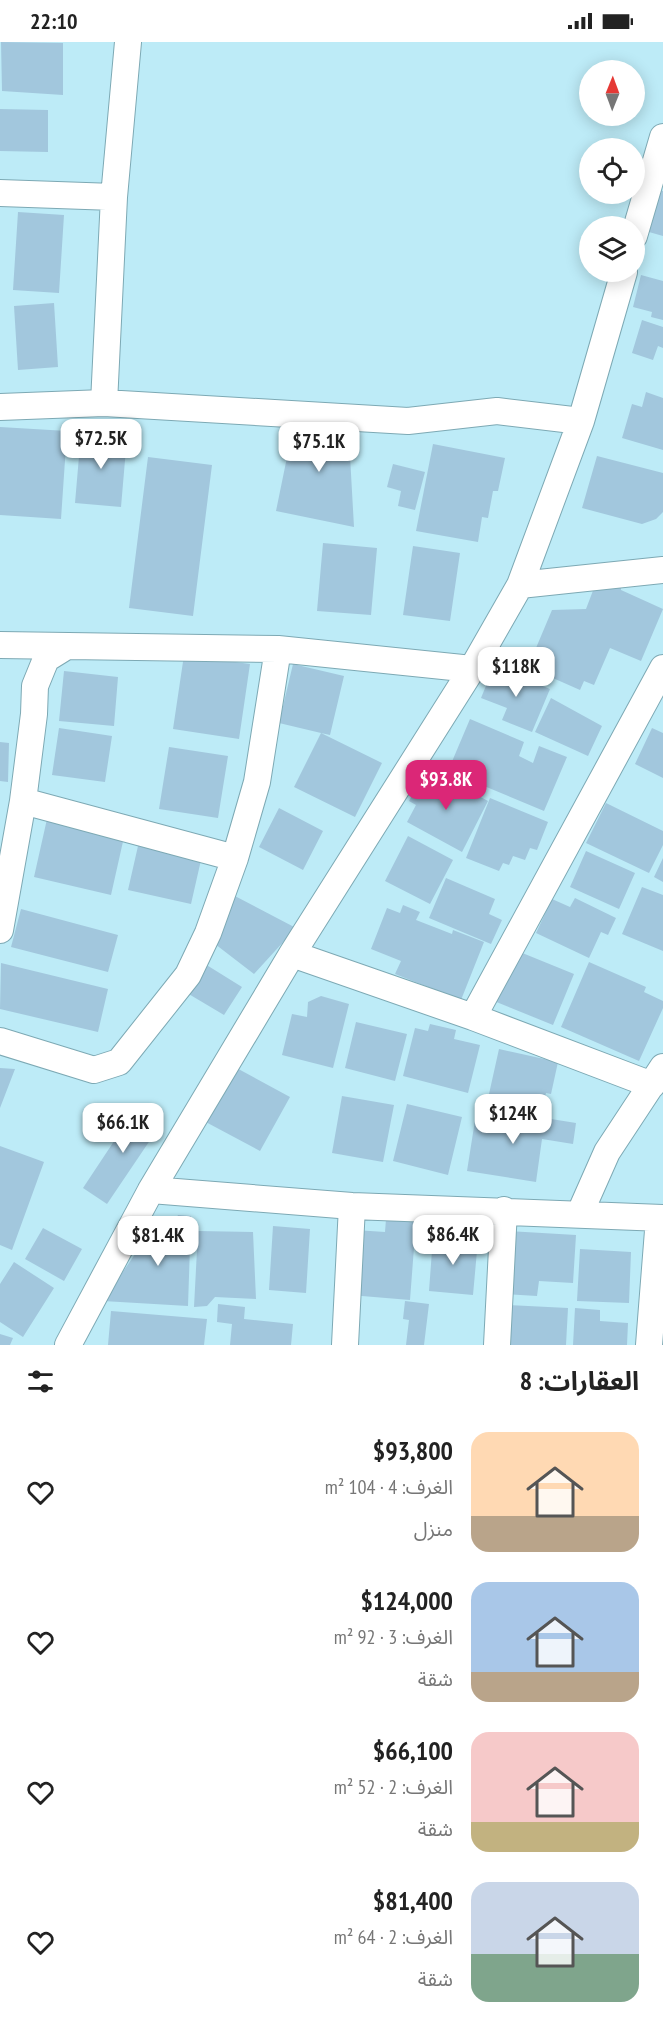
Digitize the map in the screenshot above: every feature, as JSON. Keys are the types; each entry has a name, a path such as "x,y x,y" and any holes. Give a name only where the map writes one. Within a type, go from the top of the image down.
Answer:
{"street":[{"path":"104,403 114,197 128,42"},
{"path":"640,216 663,137"},
{"path":"0,193 114,197"},
{"path":"68,1345 151,1190 292,954 472,669 520,585 581,421 621,282"},
{"path":"0,407 104,403 408,420 497,411 581,421"},
{"path":"520,585 663,570"},
{"path":"0,645 278,649 472,669"},
{"path":"0,930 7,858 22,801 34,714 34,687 46,658 67,646"},
{"path":"0,1041 94,1071 118,1062 188,975 208,933 236,858 256,782 278,649"},
{"path":"473,1017 663,668"},
{"path":"22,801 236,858"},
{"path":"292,954 473,1017 657,1076 608,1152 579,1213"},
{"path":"151,1190 352,1206 504,1210 661,1218 649,1345"},
{"path":"345,1345 352,1206"},
{"path":"497,1345 504,1210"}],"building":[{"path":"1,42 63,43 63,95 2,91"},
{"path":"0,109 48,110 48,152 0,151"},
{"path":"658,190 663,191 663,236 649,232"},
{"path":"18,212 64,215 59,293 13,290"},
{"path":"645,276 663,281 663,320 651,317 652,312 633,307 639,282 645,282"},
{"path":"54,303 58,367 18,370 14,306"},
{"path":"642,320 663,327 663,348 658,346 653,360 632,353"},
{"path":"646,392 663,398 663,450 622,438 632,404 642,407"},
{"path":"348,420 354,527 276,511 294,423"},
{"path":"0,427 67,431 61,519 0,515"},
{"path":"81,433 127,437 121,507 75,503"},
{"path":"433,444 505,458 498,491 493,491 488,518 482,517 478,542 416,531"},
{"path":"597,456 663,473 663,512 656,519 642,524 582,508"},
{"path":"148,457 212,465 193,616 129,608"},
{"path":"393,464 425,472 415,510 398,506 401,491 387,487"},
{"path":"323,543 377,548 371,615 317,611"},
{"path":"413,546 460,553 450,621 403,615"},
{"path":"621,586 621,590 663,609 641,661 610,648 594,685 584,681 580,690 528,667 552,610 586,609 594,588"},
{"path":"184,655 250,664 239,739 173,729"},
{"path":"293,664 344,676 330,735 279,723"},
{"path":"494,666 550,689 532,732 502,720 507,708 481,698"},
{"path":"64,671 118,677 114,726 59,721"},
{"path":"551,698 602,726 588,756 535,732"},
{"path":"470,719 524,742 519,756 533,763 539,746 567,757 544,811 448,771"},
{"path":"59,728 112,736 105,782 52,775"},
{"path":"652,728 663,733 663,778 635,764"},
{"path":"321,733 382,763 355,817 294,787"},
{"path":"0,742 9,743 8,782 0,781"},
{"path":"169,747 228,756 218,818 159,809"},
{"path":"436,773 488,801 462,852 407,822 416,805 409,801 421,779 430,784"},
{"path":"490,798 548,822 537,850 530,848 525,860 513,856 509,865 503,863 499,871 466,858"},
{"path":"606,803 663,831 663,845 649,873 586,843"},
{"path":"279,808 323,831 303,870 259,847"},
{"path":"47,819 124,837 111,895 34,877"},
{"path":"408,836 453,860 430,904 385,881"},
{"path":"138,846 201,860 191,904 128,890"},
{"path":"586,851 635,873 619,909 570,887"},
{"path":"663,858 663,882 654,877"},
{"path":"446,878 495,899 489,914 502,920 491,944 429,918"},
{"path":"642,887 663,895 663,951 622,934"},
{"path":"233,895 296,928 254,974 215,944"},
{"path":"575,898 616,918 608,935 601,932 589,958 536,933 552,899 570,907"},
{"path":"403,905 420,912 416,920 452,934 453,930 484,942 461,1000 395,974 401,961 371,949 387,908 400,913"},
{"path":"21,909 118,935 108,972 11,947"},
{"path":"515,950 574,974 553,1025 494,1001"},
{"path":"589,962 646,987 644,992 663,1001 663,1008 639,1061 561,1027"},
{"path":"1,963 108,989 98,1032 0,1009"},
{"path":"205,964 242,987 224,1015 187,993"},
{"path":"321,996 349,1004 333,1068 282,1055 292,1014 307,1017 308,1002"},
{"path":"356,1022 407,1034 395,1081 345,1068"},
{"path":"430,1024 456,1030 454,1039 480,1045 468,1093 403,1076 415,1028 428,1031"},
{"path":"499,1049 558,1062 551,1094 546,1093 543,1105 489,1094"},
{"path":"231,1065 290,1097 260,1151 202,1120"},
{"path":"0,1068 15,1069 0,1108"},
{"path":"342,1096 394,1105 383,1162 332,1153"},
{"path":"407,1104 462,1117 448,1175 393,1161"},
{"path":"138,1105 163,1121 107,1204 83,1188"},
{"path":"476,1114 544,1124 545,1118 576,1123 573,1144 542,1139 536,1182 467,1171"},
{"path":"0,1146 44,1162 12,1250 0,1245"},
{"path":"178,1215 191,1216 188,1306 103,1301 159,1219 176,1219"},
{"path":"386,1219 416,1221 410,1300 350,1295 355,1230 385,1232"},
{"path":"273,1226 310,1229 306,1293 269,1290"},
{"path":"43,1228 82,1249 64,1281 25,1259"},
{"path":"198,1231 253,1232 256,1299 215,1297 207,1306 194,1307"},
{"path":"508,1231 576,1235 573,1283 539,1281 537,1296 504,1294"},
{"path":"433,1237 478,1240 473,1295 429,1291"},
{"path":"580,1249 631,1252 629,1303 577,1301"},
{"path":"14,1262 54,1288 23,1337 0,1322 0,1284"},
{"path":"405,1301 429,1304 424,1345 406,1345 409,1320 403,1319"},
{"path":"218,1304 245,1307 244,1319 293,1324 291,1345 230,1345 232,1324 217,1322"},
{"path":"506,1305 568,1308 566,1345 504,1345"},
{"path":"575,1308 600,1310 600,1321 628,1323 627,1345 573,1345"},
{"path":"111,1311 207,1319 204,1345 108,1345"},
{"path":"0,1334 13,1338 10,1345 0,1345"}]}
